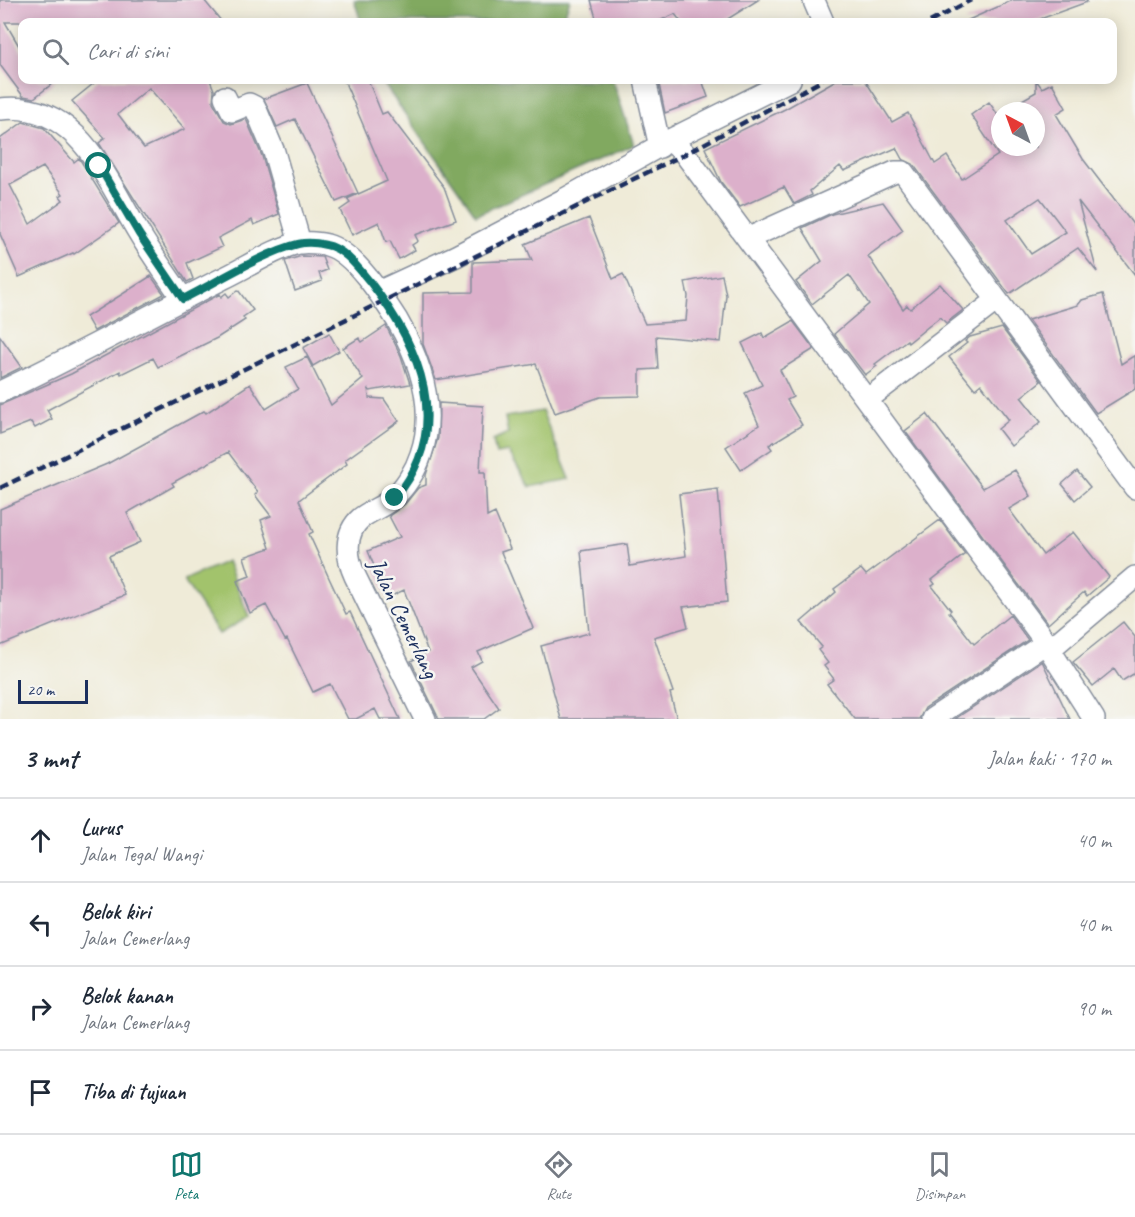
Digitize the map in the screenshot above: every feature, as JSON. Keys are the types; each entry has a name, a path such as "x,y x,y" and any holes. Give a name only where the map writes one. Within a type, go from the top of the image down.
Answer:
{"street":[{"path":"814,1 821,18"},
{"path":"646,84 665,144 685,154 748,238 1048,646 1094,719"},
{"path":"378,292 456,256 782,84"},
{"path":"0,392 183,299 300,243 274,152 255,107 249,104 232,111 225,97"},
{"path":"0,109 48,114 67,127 99,166 139,234 183,299"},
{"path":"748,238 895,172 903,172 1135,488"},
{"name":"Jalan Cemerlang","path":"300,243 328,245 348,256 378,292 402,329 417,361 426,394 422,453 406,485 384,506 360,519 352,531 347,548 348,561 425,719"},
{"path":"868,399 997,300"},
{"path":"933,719 1048,646 1135,577"}],"green space":[{"path":"354,0 570,0 563,18 360,18"},
{"path":"384,84 614,84 634,145 476,215"},
{"path":"542,411 570,479 530,487 508,452 496,454 493,440 508,433 505,417"},
{"path":"227,561 249,617 219,634 184,580"}],"building":[{"path":"0,0 204,0 219,18 18,18 18,22 5,22 18,44 18,84 52,84 34,98 23,96 0,65"},
{"path":"591,0 758,0 729,18 678,18 675,14 666,18 596,18"},
{"path":"1013,0 1087,0 1087,2 1043,18 973,18"},
{"path":"93,84 212,84 214,90 213,102 224,121 231,124 246,119 262,156 279,214 254,225 252,220 218,238 222,247 187,263 193,279 187,282 99,143 105,138 72,101","holes":["149,88 185,129 144,148 118,114"]},
{"path":"307,84 358,193 336,202 295,119 277,127 264,99"},
{"path":"346,84 370,84 382,114 387,112 444,187 456,220 415,235 418,241 412,245 415,250 399,259 390,241 386,242 379,222 352,235 340,210 350,203 347,199 387,181"},
{"path":"659,84 703,84 708,97 665,113"},
{"path":"829,84 868,84 892,122 908,113 935,164 947,156 962,179 996,156 1045,156 1045,102 1019,102 1036,92 1036,84 1042,88 1053,84 1066,108 1056,114 1083,159 1135,227 1135,275 1078,201 1097,272 1078,248 1009,294 913,164 902,159 896,148 844,171 840,166 810,191 812,195 794,204 784,187 740,207 721,182 705,148 785,109","holes":["1040,198 1066,232 1031,254 1007,220"]},
{"path":"989,102 991,105 991,145 971,115"},
{"path":"23,122 44,128 74,162 79,158 119,223 74,254 19,277 0,234 0,139","holes":["43,167 63,194 60,196 63,200 30,224 10,185"]},
{"path":"883,202 903,230 868,256 903,309 907,305 910,309 940,284 963,310 946,323 940,317 908,343 907,340 875,364 877,366 865,375 834,334 869,304 849,275 812,304 796,282 822,261 802,228 832,214"},
{"path":"589,218 613,279 623,274 645,324 686,321 688,296 685,282 722,275 726,295 721,342 656,336 658,369 640,370 640,396 600,397 555,413 536,364 436,380 423,344 423,293 473,292 473,262 532,260 525,244"},
{"path":"302,256 322,257 327,270 319,273 322,281 295,291 285,261"},
{"path":"151,276 164,294 94,331 86,317"},
{"path":"238,290 253,310 243,317 245,320 217,338 158,367 153,358 121,374 120,371 47,410 52,419 35,428 31,422 0,434 0,405 71,374 220,294 221,297 226,293 229,297"},
{"path":"1103,294 1121,364 1135,355 1135,389 1096,413 1028,320 1078,305 1082,300"},
{"path":"793,321 814,349 780,370 793,397 787,400 802,425 769,445 772,449 741,470 726,447 759,425 745,393 762,385 742,343 762,333 764,338"},
{"path":"386,326 401,356 410,384 370,391 368,388 369,398 384,399 399,421 345,460 347,464 299,500 313,532 309,534 329,578 346,614 350,612 400,719 380,719 375,709 356,719 348,719 330,684 313,692 287,639 285,640 266,605 250,613 237,581 250,576 244,557 270,548 261,520 271,516 255,495 258,492 228,452 172,483 174,486 127,513 140,542 109,556 125,595 0,646 0,509 107,464 204,411 206,413 250,384 266,409 298,389 286,367 307,357 331,405 363,379 343,348 359,338 362,342"},
{"path":"1002,328 1041,381 1021,397 1041,422 1011,446 998,429 1009,420 981,384 975,389 949,357 967,343 965,341 970,337"},
{"path":"329,333 339,351 313,366 303,348"},
{"path":"0,336 22,367 0,378"},
{"path":"439,403 483,406 480,472 485,472 487,517 495,513 510,549 501,552 533,628 478,652 482,661 471,667 499,708 484,719 439,719 411,661 428,652 404,590 387,598 368,551 400,537 389,516 405,504 418,488 426,485 426,475 438,438"},
{"path":"927,414 983,488 1015,470 1031,496 1009,509 1043,555 1073,532 1109,577 1087,596 1084,592 1048,624 905,431"},
{"path":"1077,471 1090,487 1075,500 1062,484"},
{"path":"718,489 727,602 683,607 688,627 654,637 673,692 670,693 677,719 561,719 541,646 589,633 581,551 627,544 630,566 686,556 679,494"},
{"path":"940,520 965,554 932,580 935,584 932,586 951,610 949,612 974,644 1010,615 1028,640 925,708 919,719 855,719 827,684 834,679 824,666 828,663 818,650 822,647 801,622 836,592 834,589 861,569 866,575"},
{"path":"1123,622 1135,637 1135,673 1122,681 1114,669 1093,686 1073,662"},
{"path":"1042,661 1070,719 955,719"}],"railway":[{"path":"937,18 971,0"},
{"path":"0,488 685,154 816,84"}],"route":[{"path":"99,166 139,234 183,299 300,243 328,245 348,256 384,299 414,352 423,377 427,412 422,453 406,485 395,498"}]}
